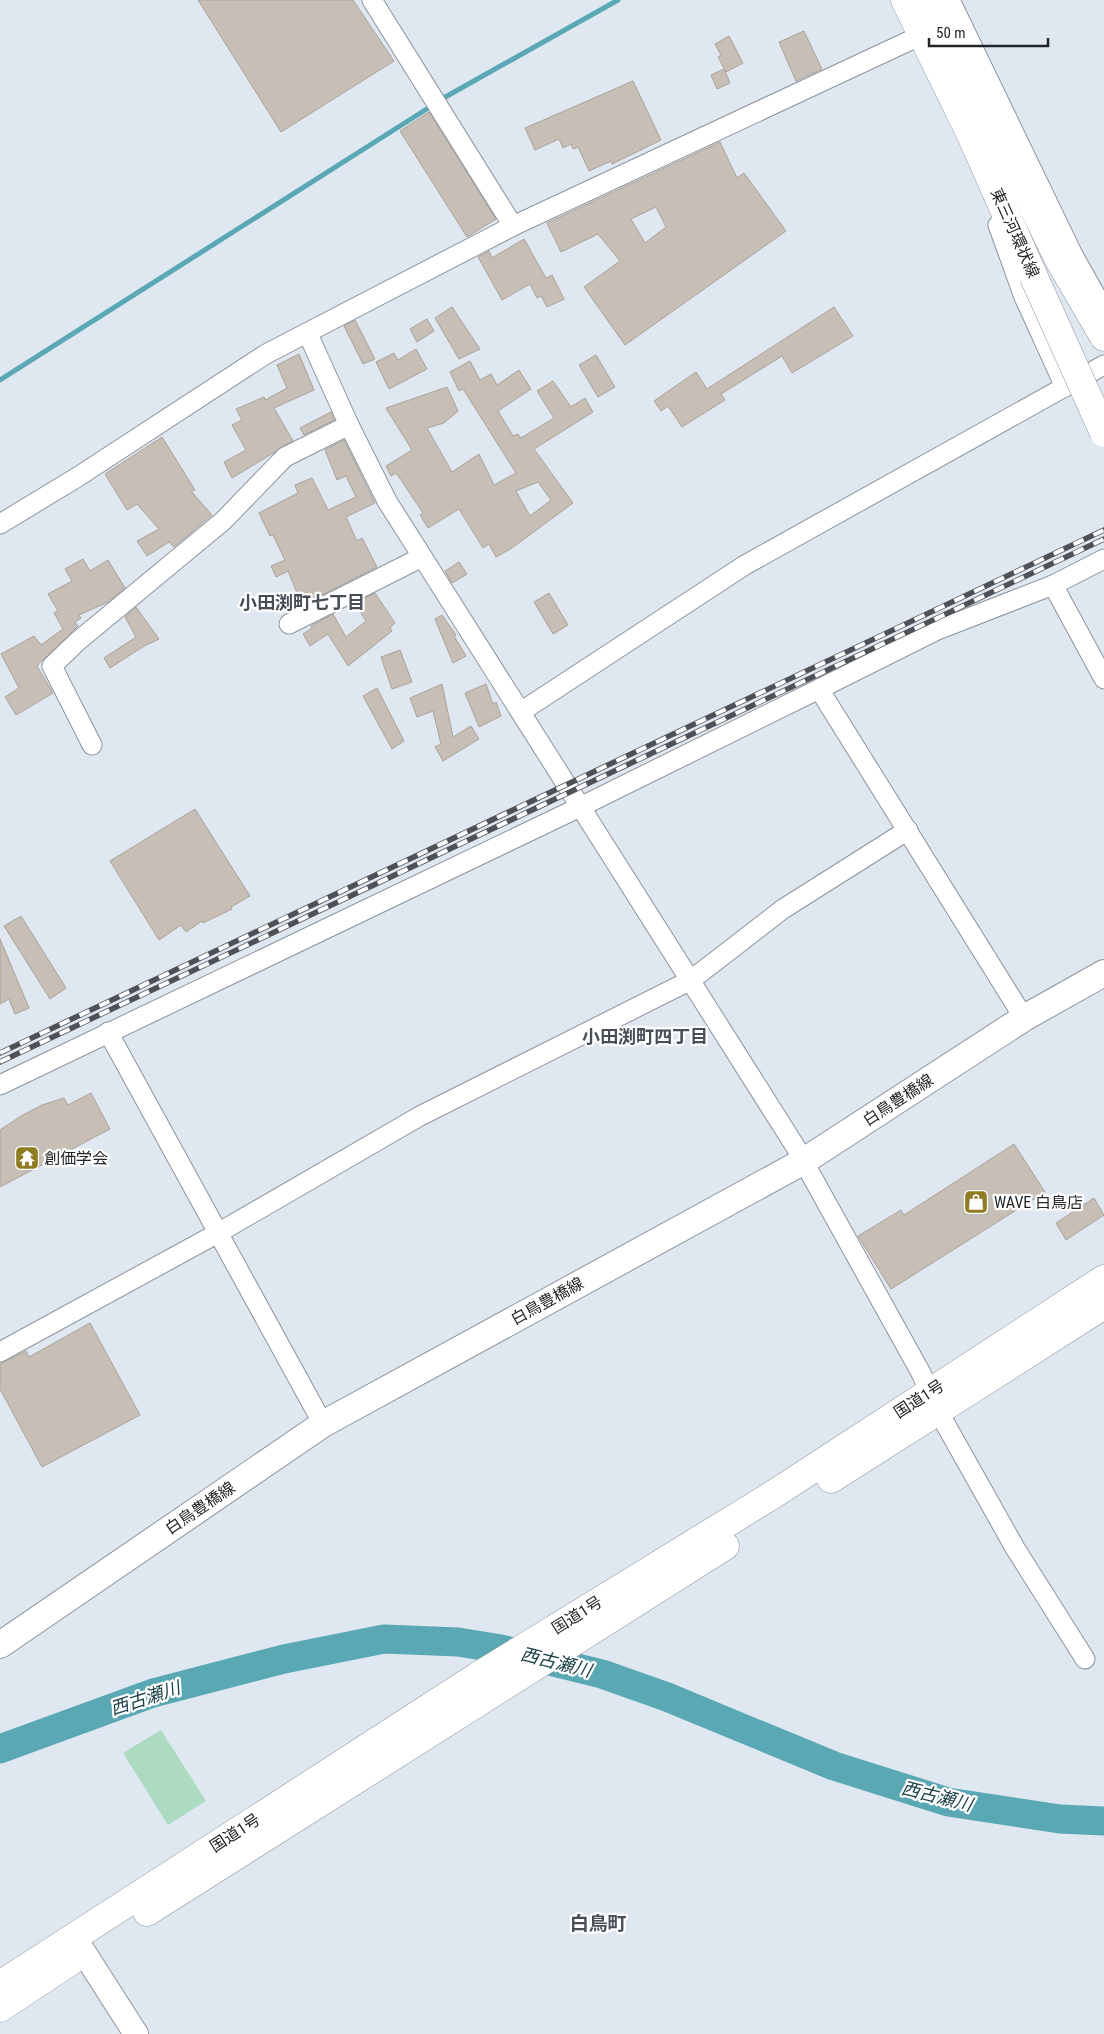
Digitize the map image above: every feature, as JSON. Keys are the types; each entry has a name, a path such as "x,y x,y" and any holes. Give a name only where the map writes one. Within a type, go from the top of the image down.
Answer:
{"main road":[{"name":"東三河環状線","path":"905,0 932,19 1104,400"},
{"name":"東三河環状線","path":"932,19 971,135 1046,268 1104,433"},
{"name":"東三河環状線","path":"1046,268 1104,336"},
{"name":"白鳥豊橋線","path":"0,1645 322,1424 804,1162 1024,1018 1104,972"},
{"name":"国道1号","path":"0,1985 78,1945 572,1644 933,1401 1104,1279"},
{"name":"国道1号","path":"0,2008 78,1945 478,1676 774,1494 933,1401 1104,1305"}],"street":[{"path":"372,0 513,226"},
{"path":"893,0 932,19 1104,310"},
{"path":"0,524 76,478 266,354 308,334 513,226 932,19"},
{"path":"932,19 988,197 1024,297 1066,387"},
{"path":"308,334 349,426 387,500 522,711 580,807 691,980 804,1162 1015,1548 1085,1660"},
{"path":"522,711 745,565 1104,365"},
{"path":"92,745 52,666 78,641 223,521 285,457 349,426"},
{"path":"290,624 422,557"},
{"path":"0,1085 580,807 935,631 1053,585 1104,559"},
{"path":"1053,585 1104,679"},
{"path":"819,689 1024,1018"},
{"path":"0,1352 218,1234 420,1116 691,980 783,909 908,830"},
{"path":"108,1032 322,1424"},
{"path":"78,1945 136,2034"}],"green space":[{"path":"161,1730 206,1801 168,1825 123,1753"}],"building":[{"path":"198,0 353,0 394,61 281,132"},
{"path":"804,31 822,69 796,81 779,42"},
{"path":"729,36 743,63 726,72 718,57 721,55 715,44"},
{"path":"724,69 730,83 717,89 711,75"},
{"path":"633,81 661,140 612,164 611,161 589,171 578,147 573,149 571,144 563,148 559,139 535,150 525,128"},
{"path":"429,112 496,219 467,237 400,131"},
{"path":"720,142 737,178 744,173 786,231 625,345 584,287 620,261 598,234 561,252 547,223","holes":["656,207 666,227 645,243 631,219"]},
{"path":"524,239 546,278 552,275 564,299 547,307 541,296 537,298 530,284 502,300 478,257 489,251 492,258"},
{"path":"452,307 480,349 459,359 435,318"},
{"path":"834,307 853,336 792,373 782,356 721,394 725,400 682,427 668,406 661,411 654,401 696,372 707,389"},
{"path":"427,319 434,331 417,342 410,329"},
{"path":"355,320 375,359 363,364 344,326"},
{"path":"416,349 427,369 389,389 376,362 394,353 398,360"},
{"path":"299,354 314,390 274,408 293,441 232,478 224,462 246,450 232,425 242,420 236,409 264,397 265,400 287,388 277,365"},
{"path":"596,355 615,387 598,397 579,365"},
{"path":"470,361 480,380 491,374 497,385 519,370 531,389 498,411 513,436 518,434 521,438 554,418 537,391 553,381 571,407 585,398 593,412 534,449 573,503 512,548 496,557 489,544 483,548 459,509 428,528 420,515 423,513 399,477 396,473 391,476 386,466 412,450 386,408 447,387 458,411 444,423 427,428 452,472 479,454 494,485 516,473 463,389 459,391 450,372","holes":["538,482 551,500 530,516 516,491"]},
{"path":"331,412 334,420 304,435 300,428"},
{"path":"162,437 195,490 191,491 212,515 174,547 169,542 147,556 137,541 159,529 137,504 127,510 105,474"},
{"path":"344,440 375,503 346,517 357,541 362,538 377,567 302,605 288,571 276,577 271,566 285,560 273,535 270,536 259,513 298,493 295,485 312,478 328,510 356,497 346,476 337,480 325,450"},
{"path":"83,559 90,571 108,560 125,588 108,602 79,615 81,618 75,622 78,626 37,666 53,693 16,715 5,697 19,688 1,654 34,636 41,645 63,629 54,613 58,611 48,594 72,581 65,569"},
{"path":"459,562 467,574 452,583 445,571"},
{"path":"375,593 395,623 390,628 392,631 348,666 328,634 310,646 303,634 312,628 311,626 333,614 346,637 366,621 355,603"},
{"path":"549,593 568,625 553,634 534,602"},
{"path":"136,607 159,639 144,646 110,668 104,658 136,637 125,617"},
{"path":"442,615 456,635 454,636 466,656 453,663 435,619"},
{"path":"400,650 412,682 392,689 381,657"},
{"path":"442,684 453,737 471,726 479,739 443,761 435,747 441,744 433,711 417,717 410,698"},
{"path":"486,684 493,704 496,702 501,716 479,727 465,693"},
{"path":"377,688 404,741 392,749 363,696"},
{"path":"195,809 250,896 231,907 232,909 203,923 202,921 186,932 181,925 159,940 110,861"},
{"path":"21,916 66,988 50,999 4,926"},
{"path":"0,939 29,1008 15,1014 9,999 0,1004"},
{"name":"創価学会","path":"91,1093 110,1129 0,1187 0,1130 42,1105 64,1098 68,1105"},
{"name":"WAVE 白鳥店","path":"1014,1144 1045,1192 891,1289 858,1236 901,1210 904,1215"},
{"path":"1094,1198 1104,1215 1066,1240 1056,1223"},
{"path":"90,1323 140,1415 42,1467 0,1389 0,1364 26,1351 29,1357"}],"waterway":[{"path":"440,100 618,0"},
{"path":"0,380 433,105"},
{"name":"西古瀬川","path":"0,1749 153,1693 284,1659 384,1639 458,1642 501,1649 602,1674 667,1697 834,1766 948,1802 1060,1819 1104,1821"}],"railway":[{"path":"0,1053 1104,530"},
{"path":"0,1062 1104,539"}],"place":[{"name":"創価学会","path":"27,1158"},
{"name":"WAVE 白鳥店","path":"976,1202"}],"district":[{"name":"小田渕町七丁目","path":"302,602"},
{"name":"小田渕町四丁目","path":"645,1036"},
{"name":"白鳥町","path":"598,1923"}]}
